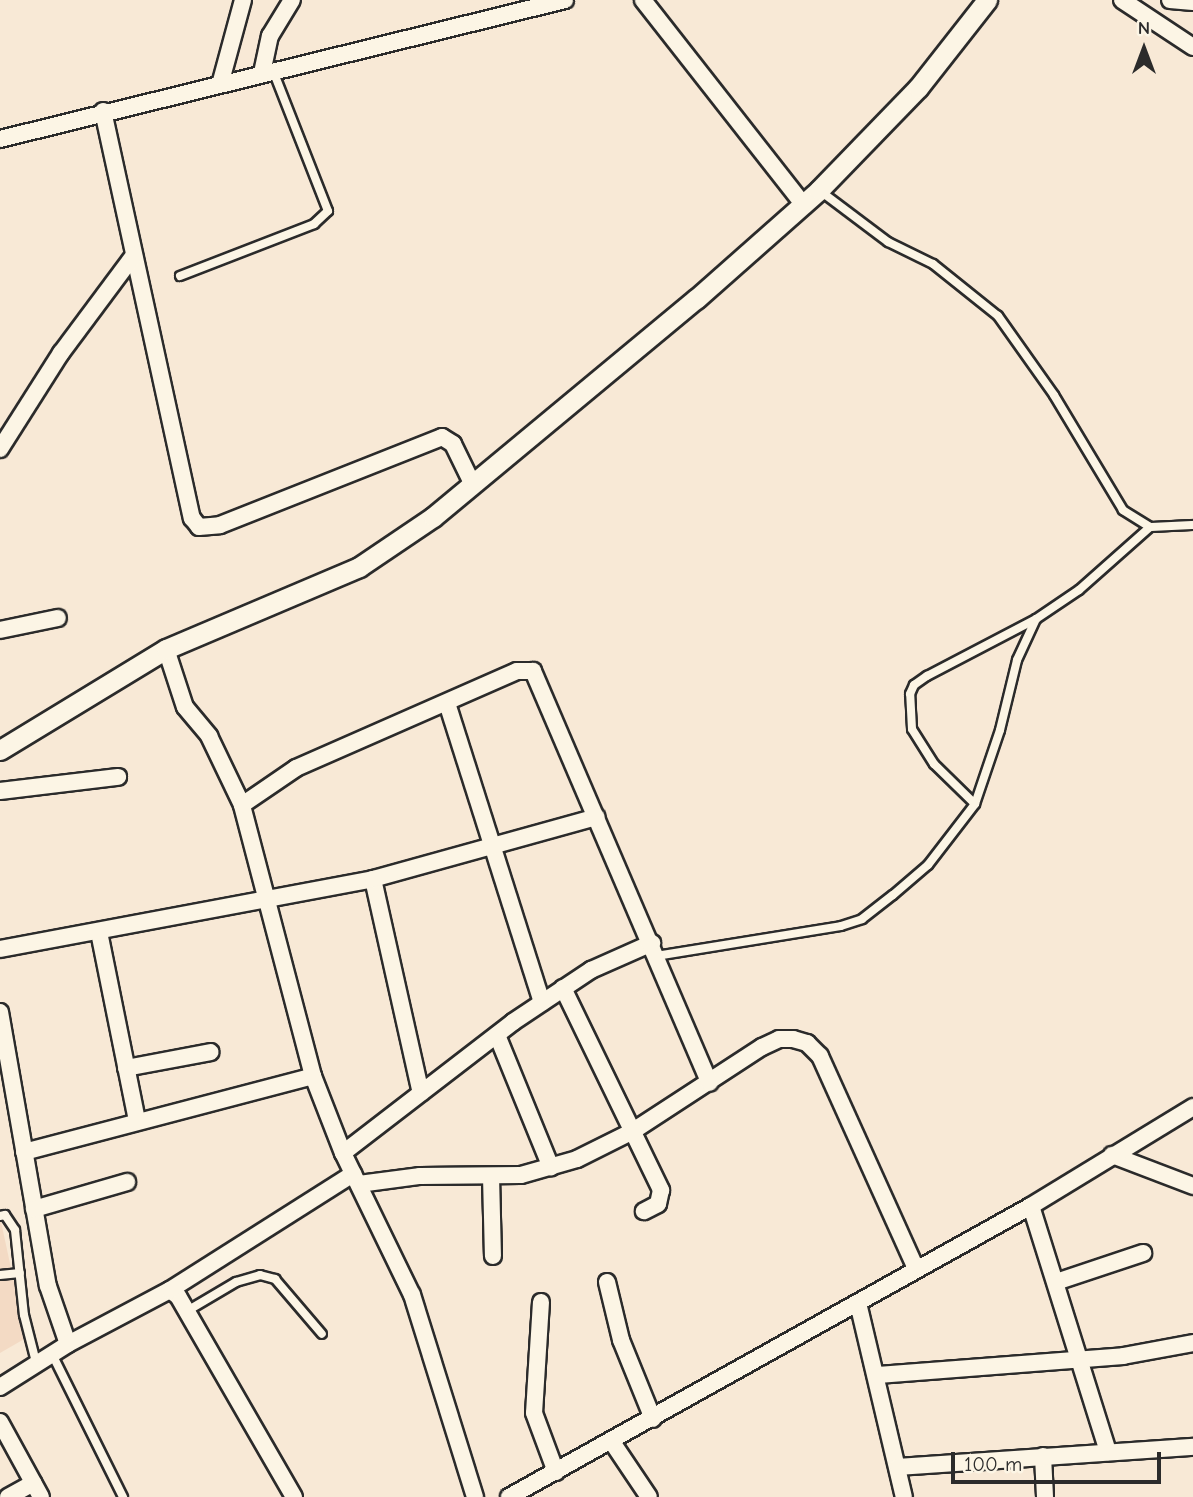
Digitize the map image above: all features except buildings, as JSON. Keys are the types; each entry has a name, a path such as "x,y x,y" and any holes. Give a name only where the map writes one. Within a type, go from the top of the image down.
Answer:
{"street":[{"path":"221,82 243,0"},
{"path":"268,72 270,36 292,0"},
{"path":"0,139 103,111 565,0"},
{"path":"643,0 803,204"},
{"path":"0,750 166,649 359,567 433,517 696,299 819,190 918,88 987,0"},
{"path":"1122,0 1193,47"},
{"path":"1170,0 1193,2"},
{"path":"103,111 192,518 199,527 220,525 442,437 453,444 472,483"},
{"path":"0,449 61,353 134,255"},
{"path":"0,631 58,618"},
{"path":"166,649 186,707 209,736 242,805 313,1076 343,1153 412,1295 475,1497"},
{"path":"242,805 296,768 517,671 533,671 710,1083"},
{"path":"447,703 542,1002"},
{"path":"0,791 118,777"},
{"path":"0,949 373,878 597,817"},
{"path":"373,878 421,1093"},
{"path":"99,932 137,1120"},
{"path":"343,1153 496,1035 563,988 654,950"},
{"path":"563,988 660,1190 658,1204 644,1211"},
{"path":"0,1012 48,1286 68,1343"},
{"path":"496,1035 551,1167"},
{"path":"0,1387 68,1343 170,1290 356,1179 521,1175 551,1167 633,1131 779,1039 807,1043 820,1056 916,1269"},
{"path":"126,1068 211,1052"},
{"path":"24,1152 137,1120 313,1076"},
{"path":"509,1497 612,1442 1031,1206 1193,1107"},
{"path":"1112,1155 1193,1186"},
{"path":"491,1176 493,1256"},
{"path":"34,1209 127,1182"},
{"path":"1031,1206 1082,1360 1108,1452"},
{"path":"1056,1283 1143,1253"},
{"path":"607,1283 621,1340 653,1419"},
{"path":"170,1290 187,1311 294,1497"},
{"path":"541,1302 534,1413 556,1472"},
{"path":"858,1303 878,1375 904,1497"},
{"path":"878,1375 1082,1360 1193,1343"},
{"path":"0,1422 37,1490 8,1497"},
{"path":"612,1442 649,1497"},
{"path":"898,1467 1193,1447"},
{"path":"1044,1456 1045,1497"}],"lane":[{"path":"180,276 324,220 328,211 268,72"},
{"path":"819,190 888,242 933,264 998,316 1054,395 1123,510 1150,527 1193,525"},
{"path":"975,804 933,764 912,729 910,694 914,685 1036,619 1079,590 1150,527"},
{"path":"654,950 862,919 928,865 975,804 1000,730 1017,660 1036,619"},
{"path":"0,1216 12,1222 36,1362"},
{"path":"0,1275 20,1273"},
{"path":"187,1311 236,1283 260,1275 275,1279 322,1334"},
{"path":"51,1353 123,1497"}],"shaded area":[{"path":"0,1217 26,1338 0,1353"}]}
